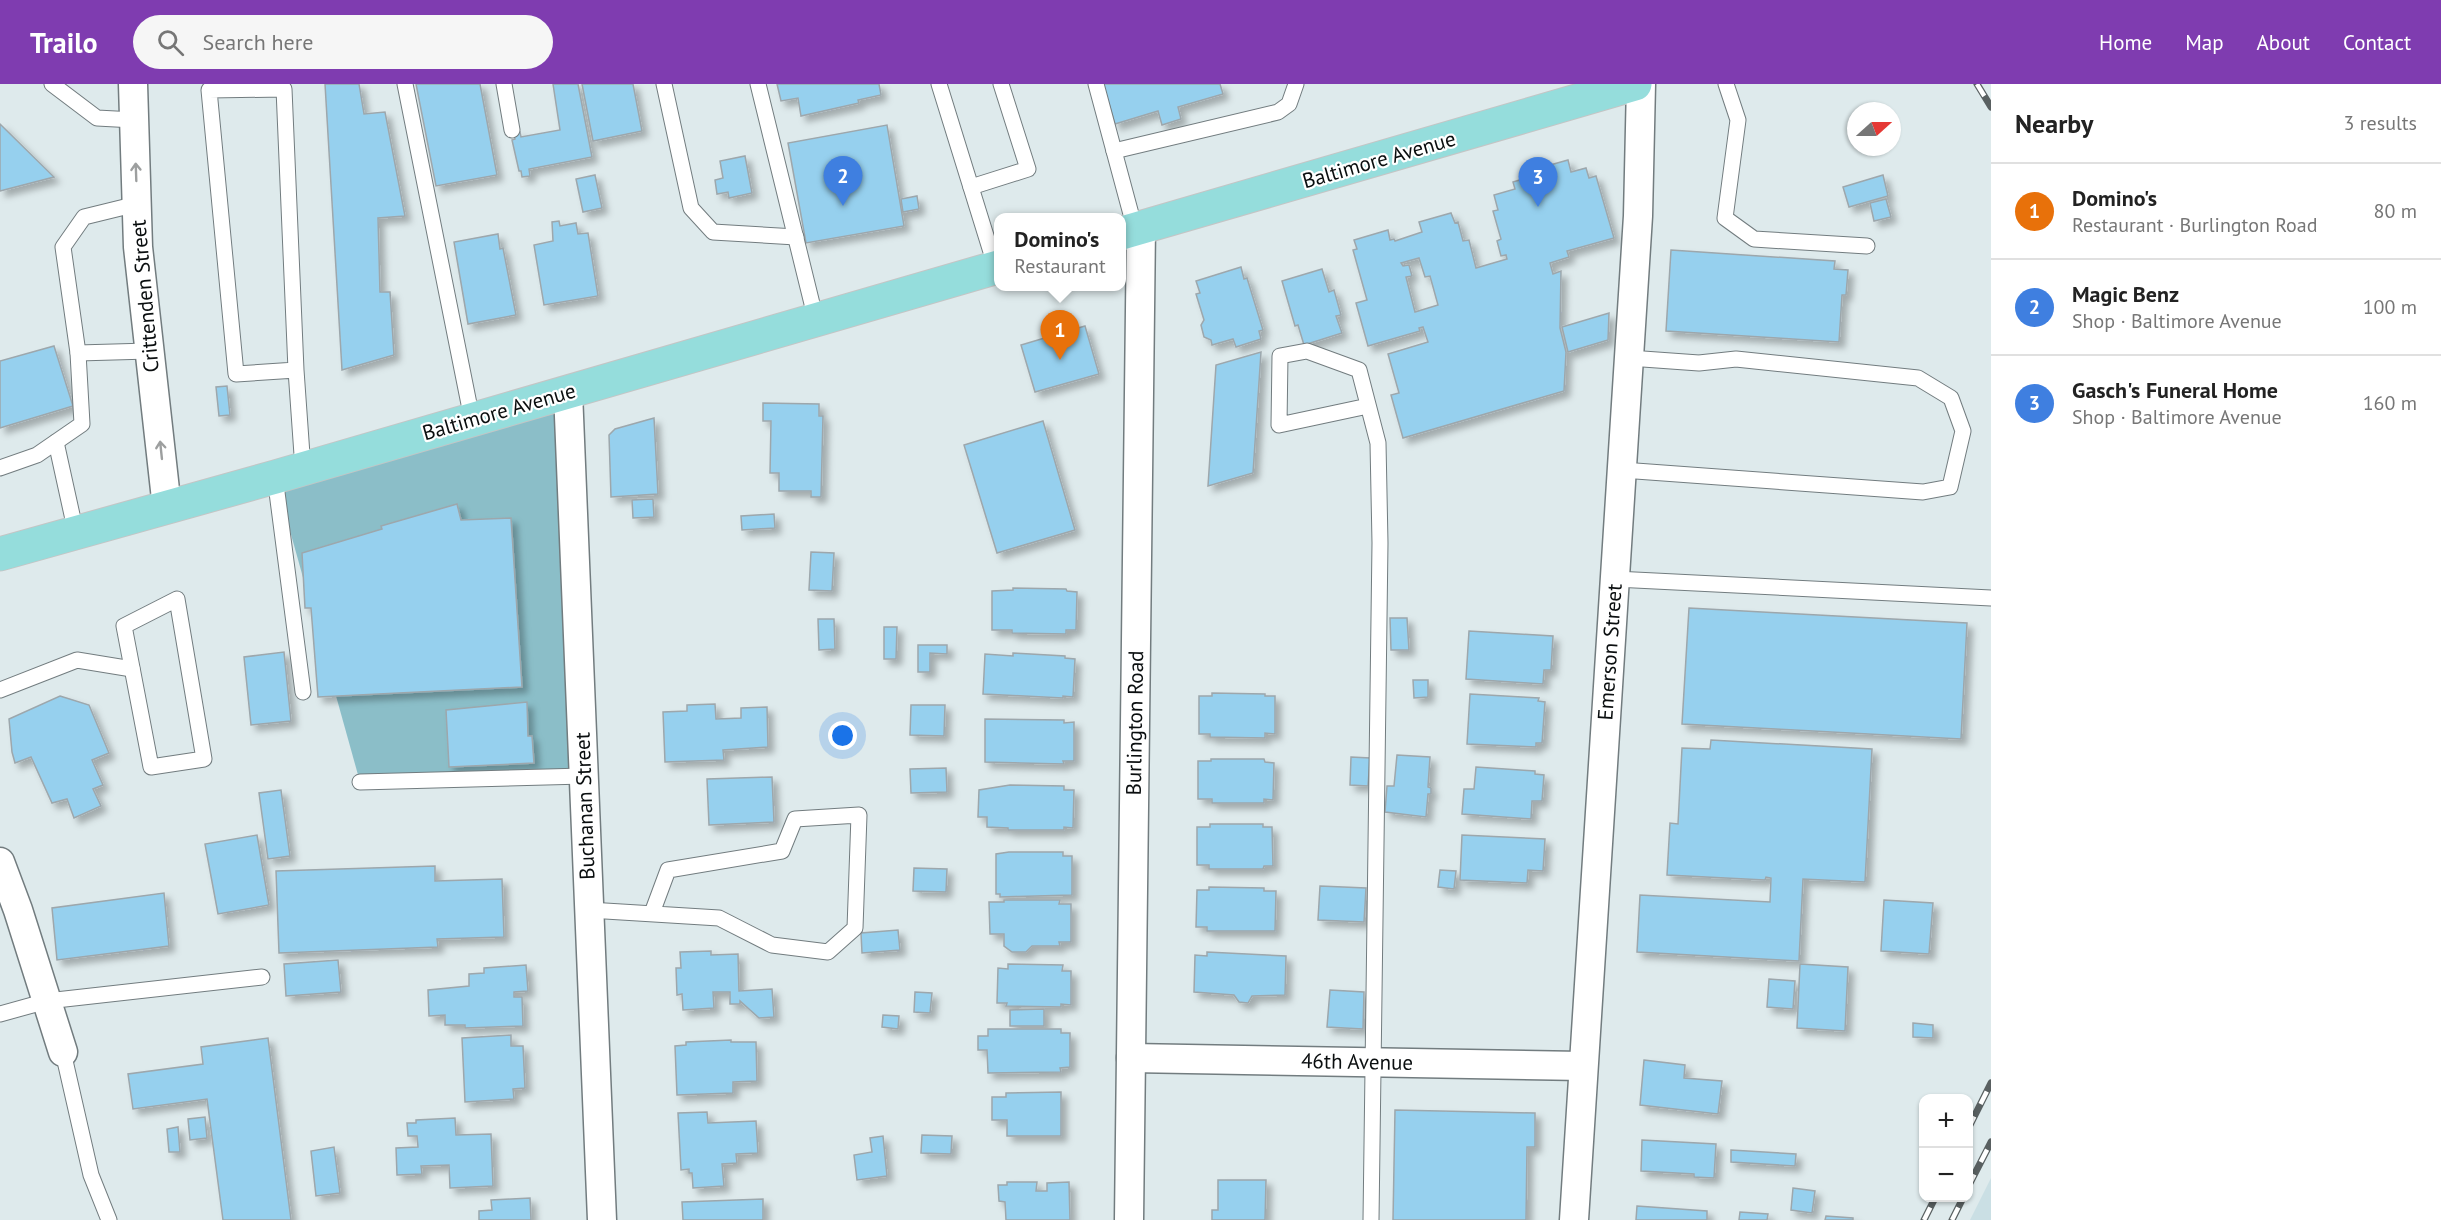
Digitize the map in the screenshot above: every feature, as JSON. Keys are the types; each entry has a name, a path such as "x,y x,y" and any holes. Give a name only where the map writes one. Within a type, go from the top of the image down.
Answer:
{"main road":[{"name":"Baltimore Avenue","path":"1133,229 1583,92 1635,84"},
{"name":"Baltimore Avenue","path":"0,554 167,508 994,269"}],"street":[{"name":"Crittenden Street","path":"133,84 138,247 167,508"},
{"name":"Emerson Street","path":"1574,1220 1582,1066 1638,216 1641,84"},
{"name":"Burlington Road","path":"1129,1220 1133,229"},
{"name":"Buchanan Street","path":"568,392 602,1220"},
{"path":"0,862 18,910 63,1052"},
{"name":"46th Avenue","path":"1131,1058 1582,1066"}],"lane":[{"path":"52,84 97,118 134,120"},
{"path":"405,84 472,419"},
{"path":"504,84 512,130"},
{"path":"664,84 691,208 713,232 796,237"},
{"path":"758,84 816,320"},
{"path":"939,84 994,259"},
{"path":"971,187 1028,169 1001,84"},
{"path":"1096,84 1133,229"},
{"path":"1114,151 1278,112 1289,104 1296,84"},
{"path":"1726,84 1738,120 1725,218 1754,239 1868,246"},
{"path":"296,370 236,374 209,90 284,89 296,370 289,473 303,692"},
{"path":"0,468 37,455 82,424 78,354 63,247 84,217 137,204"},
{"path":"78,354 149,351"},
{"path":"1368,406 1279,425 1280,356 1307,351 1359,370 1378,443 1380,543 1371,1220"},
{"path":"1622,470 1923,492 1950,487 1963,431 1952,398 1918,378 1736,359 1699,363 1629,358"},
{"path":"56,442 76,533"},
{"path":"1615,579 1991,598"},
{"path":"177,599 204,759 151,767 132,669 124,626 177,599"},
{"path":"0,690 77,660 132,669"},
{"path":"360,782 584,776"},
{"path":"589,910 719,918 772,945 828,952 855,928 859,815 795,819 782,851 668,870 652,913"},
{"path":"0,1014 47,1001 262,977"},
{"path":"63,1052 92,1175 109,1220"}],"shaded area":[{"path":"568,392 584,776 360,782 275,477"},
{"path":"1991,1178 1991,1220 1970,1220"}],"building":[{"path":"325,84 359,84 364,114 385,112 405,216 378,218 380,292 390,292 394,355 342,370"},
{"path":"416,84 480,84 497,175 436,186"},
{"path":"553,84 578,84 592,157 529,169 530,176 522,177 512,140 515,139 514,134 520,132 521,137 560,130"},
{"path":"582,84 633,84 642,131 593,141"},
{"path":"777,84 879,84 881,95 858,100 859,103 801,116 798,98 781,101"},
{"path":"1103,84 1220,84 1223,94 1178,107 1181,119 1162,125 1158,111 1115,124"},
{"path":"0,124 54,177 0,191"},
{"path":"887,125 904,226 806,243 788,143"},
{"path":"745,156 752,193 729,198 728,192 717,194 715,180 723,178 720,161"},
{"path":"1568,160 1571,172 1586,168 1589,178 1596,176 1614,238 1567,251 1569,257 1550,263 1553,274 1561,271 1560,328 1566,352 1564,391 1403,438 1391,395 1399,393 1388,354 1428,342 1423,327 1419,328 1420,331 1368,346 1356,303 1367,300 1353,250 1357,249 1354,240 1388,230 1390,240 1395,241 1422,232 1419,222 1451,213 1455,223 1458,222 1463,241 1469,240 1476,268 1507,259 1506,255 1501,256 1497,241 1501,239 1493,211 1498,210 1494,195 1515,189 1513,182 1523,179 1525,186 1554,178 1550,165","holes":["1419,258 1425,277 1430,276 1438,305 1415,312 1406,277 1412,276 1409,265 1403,266 1401,263"]},
{"path":"595,175 602,208 583,212 576,179"},
{"path":"1883,175 1888,196 1849,207 1843,187"},
{"path":"917,196 919,209 903,212 901,199"},
{"path":"1886,199 1891,217 1874,221 1870,203"},
{"path":"559,221 560,226 576,223 578,234 588,233 598,296 544,305 534,245 553,241 552,222"},
{"path":"498,234 500,249 503,248 516,315 468,324 454,242"},
{"path":"1671,250 1835,261 1834,269 1848,270 1846,295 1842,295 1839,342 1666,331"},
{"path":"1241,267 1244,279 1247,278 1263,330 1259,331 1261,339 1236,347 1233,339 1212,345 1211,340 1204,337 1201,325 1204,320 1196,294 1200,293 1196,281"},
{"path":"1322,269 1329,292 1334,290 1341,315 1336,316 1342,333 1304,345 1298,325 1295,326 1282,281"},
{"path":"1609,313 1608,340 1568,352 1562,327"},
{"path":"1085,326 1099,374 1035,392 1021,345"},
{"path":"54,346 73,406 0,428 0,361"},
{"path":"1261,352 1253,473 1208,486 1216,365"},
{"path":"227,386 230,415 219,416 216,387"},
{"path":"763,403 819,404 819,416 823,416 821,497 811,497 811,491 779,491 779,473 770,473 771,421 763,421"},
{"path":"654,418 658,494 611,497 609,435 615,429"},
{"path":"1043,421 1075,530 997,553 964,445"},
{"path":"653,499 654,517 633,518 632,500"},
{"path":"457,504 461,520 511,518 522,687 318,697 311,608 305,608 302,553 382,529 381,526"},
{"path":"774,514 775,528 742,530 741,516"},
{"path":"811,552 834,553 832,591 809,590"},
{"path":"1013,588 1066,589 1077,592 1076,630 1066,630 1066,634 1012,633 1012,630 992,630 992,591 1013,590"},
{"path":"1689,608 1967,623 1961,739 1682,724"},
{"path":"1390,618 1407,618 1409,650 1391,650"},
{"path":"818,619 834,619 835,649 819,650"},
{"path":"884,627 897,627 896,659 884,659"},
{"path":"1469,631 1553,636 1551,670 1544,670 1543,684 1466,679"},
{"path":"918,645 947,645 947,654 930,653 930,672 918,672"},
{"path":"284,652 291,721 251,725 244,657"},
{"path":"1013,653 1065,656 1065,658 1075,659 1073,697 983,694 985,654 1013,656"},
{"path":"1413,680 1428,680 1428,697 1414,698"},
{"path":"1212,693 1275,696 1275,734 1265,733 1265,738 1210,737 1210,734 1199,734 1199,696 1212,696"},
{"path":"1470,694 1539,698 1538,701 1545,702 1542,743 1536,743 1536,747 1467,744"},
{"path":"60,696 89,705 109,753 92,760 103,785 93,789 101,806 74,818 67,799 52,803 31,757 15,763 12,752 9,719"},
{"path":"527,702 528,736 532,736 534,763 449,767 446,710"},
{"path":"715,704 716,719 741,718 741,708 767,707 768,747 723,750 724,760 665,762 663,712 687,711 687,705"},
{"path":"911,705 945,705 944,736 910,735"},
{"path":"985,719 1074,722 1074,761 1063,761 1064,764 985,762"},
{"path":"1711,740 1872,749 1865,882 1803,879 1799,961 1637,952 1640,895 1770,902 1771,878 1766,877 1765,880 1667,875 1670,823 1678,824 1682,748 1710,749"},
{"path":"1397,755 1430,757 1428,787 1431,788 1431,794 1428,794 1426,817 1385,812 1387,786 1394,786"},
{"path":"1351,757 1370,758 1368,786 1350,785"},
{"path":"1211,759 1264,759 1265,762 1274,763 1273,800 1264,799 1264,803 1212,803 1212,799 1198,799 1198,761 1211,761"},
{"path":"1476,767 1535,771 1535,774 1544,775 1542,801 1532,801 1531,819 1462,814 1464,789 1474,789"},
{"path":"946,768 947,792 911,793 910,769"},
{"path":"772,777 774,822 709,825 707,779"},
{"path":"1010,785 1064,786 1064,790 1074,790 1073,828 1008,830 1008,828 987,827 987,817 978,817 979,790"},
{"path":"281,790 290,856 268,859 259,793"},
{"path":"1210,824 1263,824 1263,827 1272,827 1273,866 1264,866 1263,869 1209,869 1209,865 1197,865 1197,827 1210,827"},
{"path":"257,835 269,905 218,914 205,844"},
{"path":"1462,835 1545,839 1543,871 1528,870 1527,883 1460,880"},
{"path":"1063,852 1063,856 1072,856 1072,895 1000,897 1000,894 996,894 996,854"},
{"path":"435,866 435,881 502,879 504,937 437,939 438,947 279,953 276,871"},
{"path":"914,868 947,869 946,892 913,891"},
{"path":"1440,870 1456,871 1454,889 1438,887"},
{"path":"1320,886 1366,888 1364,922 1318,920"},
{"path":"1209,887 1264,888 1264,891 1276,891 1275,931 1207,931 1207,927 1196,927 1197,890 1209,890"},
{"path":"164,893 169,946 57,960 52,908"},
{"path":"1004,900 1060,900 1059,904 1071,904 1071,942 1059,942 1060,946 1032,946 1026,952 1012,952 1004,946 1004,934 990,934 989,902 1004,902"},
{"path":"1884,900 1933,903 1929,954 1881,951"},
{"path":"898,930 900,950 862,953 861,933"},
{"path":"711,951 711,955 738,954 739,991 772,989 774,1017 759,1018 740,1001 740,1004 730,1004 730,992 713,992 714,1008 683,1010 682,994 677,995 676,968 681,968 680,952"},
{"path":"1207,952 1286,956 1285,995 1252,996 1248,1003 1239,1002 1234,995 1194,992 1195,955 1207,956"},
{"path":"338,960 341,992 286,996 284,964"},
{"path":"1008,964 1063,965 1062,971 1071,971 1071,1005 1061,1004 1061,1007 1006,1006 1007,1003 997,1003 998,968 1008,969"},
{"path":"1800,964 1848,967 1845,1031 1797,1028"},
{"path":"526,965 528,991 514,992 514,997 522,997 523,1026 465,1028 465,1025 445,1025 445,1015 429,1016 428,990 469,986 469,974 484,973 484,968"},
{"path":"1769,979 1795,981 1793,1009 1767,1007"},
{"path":"1330,990 1364,992 1363,1029 1327,1027"},
{"path":"915,992 932,993 930,1013 914,1012"},
{"path":"1044,1009 1044,1026 1010,1026 1010,1010"},
{"path":"883,1015 899,1016 898,1029 882,1027"},
{"path":"1913,1023 1933,1025 1933,1038 1913,1037"},
{"path":"988,1029 1061,1029 1061,1033 1070,1033 1070,1067 1060,1068 1061,1072 988,1073 987,1050 978,1050 978,1036 988,1036"},
{"path":"511,1035 511,1046 523,1046 525,1088 513,1089 514,1099 465,1102 462,1038"},
{"path":"268,1038 291,1220 223,1220 207,1099 133,1109 128,1074 203,1064 201,1047"},
{"path":"731,1040 731,1042 756,1042 757,1081 733,1082 733,1093 677,1095 675,1046 686,1045 686,1042"},
{"path":"1644,1060 1685,1065 1684,1078 1722,1081 1718,1114 1640,1105"},
{"path":"1061,1092 1061,1136 1007,1136 1007,1120 992,1120 992,1097 1006,1097 1006,1093"},
{"path":"1395,1110 1535,1113 1535,1147 1527,1147 1526,1220 1393,1220"},
{"path":"707,1112 708,1123 756,1121 758,1153 736,1154 737,1163 722,1164 724,1186 693,1188 692,1173 689,1173 689,1169 681,1170 678,1113"},
{"path":"205,1117 207,1138 190,1140 188,1119"},
{"path":"455,1118 456,1135 491,1134 493,1186 450,1188 449,1165 421,1166 422,1174 397,1175 396,1148 418,1147 417,1136 408,1136 407,1123 416,1123 416,1120"},
{"path":"178,1127 180,1152 169,1152 167,1129"},
{"path":"922,1135 952,1136 951,1154 921,1153"},
{"path":"883,1136 887,1176 857,1180 854,1155 872,1152 870,1138"},
{"path":"1642,1140 1716,1144 1714,1178 1694,1177 1694,1174 1641,1171"},
{"path":"334,1147 340,1193 316,1196 311,1151"},
{"path":"1731,1150 1796,1154 1795,1166 1731,1162"},
{"path":"1218,1180 1266,1180 1265,1220 1212,1220 1212,1210 1218,1210"},
{"path":"1007,1182 1037,1182 1036,1191 1047,1191 1047,1183 1069,1182 1070,1220 1006,1220 1005,1202 999,1201 998,1185 1007,1185"},
{"path":"1793,1188 1815,1191 1812,1213 1791,1210"},
{"path":"530,1198 531,1220 479,1220 479,1211 492,1210 491,1200"},
{"path":"763,1199 763,1220 683,1220 682,1202"},
{"path":"1637,1206 1707,1211 1707,1220 1636,1220"},
{"path":"1740,1212 1768,1214 1767,1220 1739,1220"},
{"path":"1826,1216 1853,1218 1853,1220 1825,1220"}],"railway":[{"path":"1977,84 1991,107"},
{"path":"1973,1119 1991,1083"},
{"path":"1973,1177 1991,1142"},
{"path":"1924,1220 1933,1202"},
{"path":"1952,1220 1961,1202"}],"place":[{"name":"Magic Benz","path":"843,206"},
{"name":"Gasch's Funeral Home","path":"1538,207"},
{"name":"Domino's","path":"1060,360"}]}
